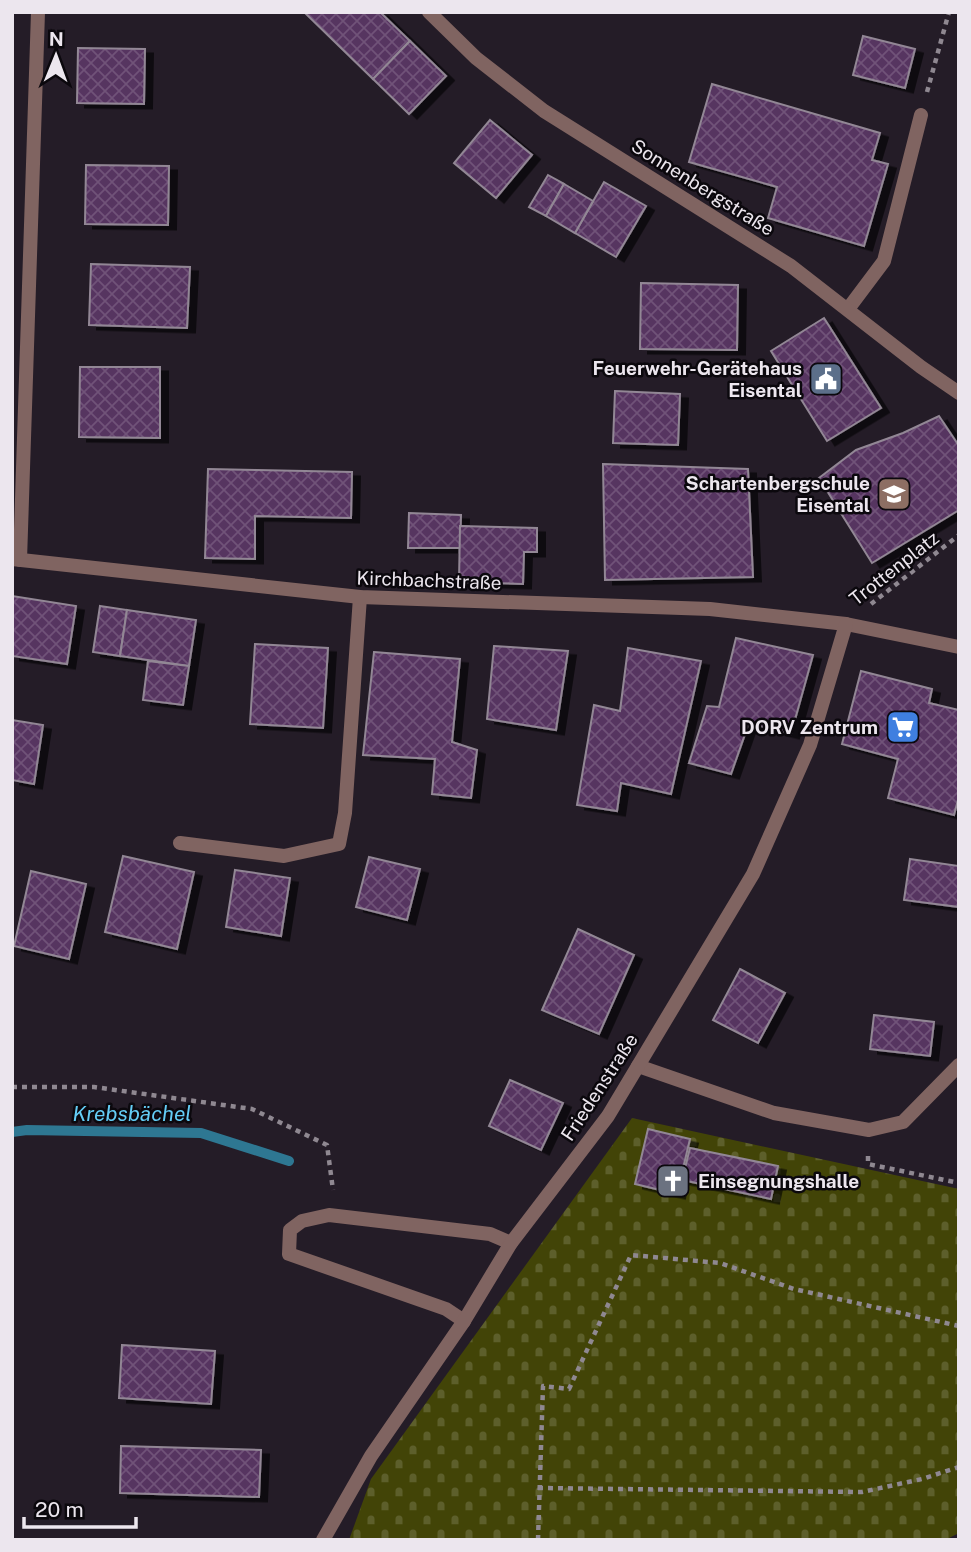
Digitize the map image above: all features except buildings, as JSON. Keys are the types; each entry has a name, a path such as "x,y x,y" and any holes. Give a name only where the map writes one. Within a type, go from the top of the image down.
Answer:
{"street":[{"path":"16,560 38,12"},
{"name":"Sonnenbergstraße","path":"429,12 476,58 544,111 792,266 959,393"},
{"path":"848,309 884,261 921,115"},
{"name":"Kirchbachstraße","path":"16,560 360,597 710,609 846,624 959,647"},
{"path":"180,843 284,856 339,844 345,813 360,597"},
{"name":"Friedenstraße","path":"323,1540 371,1456 464,1321 511,1243 608,1116 753,874 810,745 846,624"},
{"path":"638,1066 774,1113 869,1130 903,1122 959,1065"},
{"path":"464,1321 446,1309 289,1254 290,1230 302,1221 329,1215 490,1234 511,1243"}],"path":[{"path":"921,115 949,12"},
{"name":"Trottenplatz","path":"846,624 959,535"},
{"path":"12,1087 94,1087 253,1109 327,1145 333,1186 329,1215"},
{"path":"869,1130 868,1164 959,1183"},
{"path":"538,1540 542,1386 569,1389 631,1255 720,1263 794,1289 959,1325"},
{"path":"538,1488 862,1492 922,1479 959,1467"}],"green space":[{"path":"632,1118 959,1189 959,1533 945,1540 349,1540 371,1479"}],"waterway":[{"name":"Krebsbächel","path":"12,1132 201,1133 289,1161"}],"place":[{"name":"Feuerwehr-Gerätehaus Eisental","path":"826,379"},
{"name":"Schartenbergschule Eisental","path":"894,494"},
{"name":"DORV Zentrum","path":"903,727"},
{"name":"Einsegnungshalle","path":"673,1181"}]}
